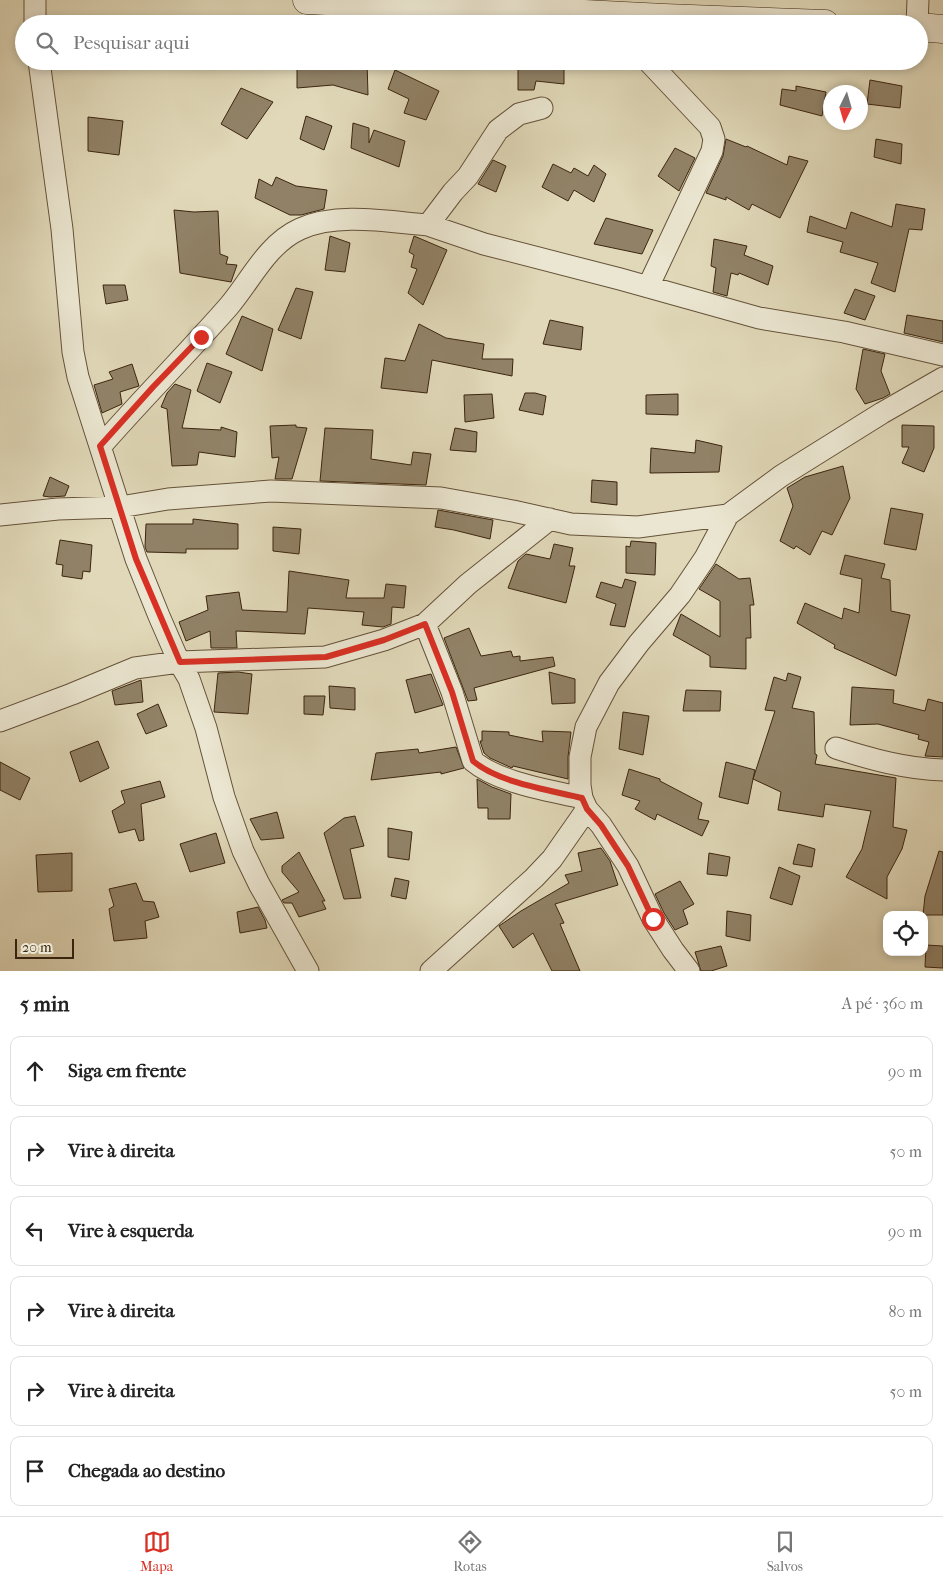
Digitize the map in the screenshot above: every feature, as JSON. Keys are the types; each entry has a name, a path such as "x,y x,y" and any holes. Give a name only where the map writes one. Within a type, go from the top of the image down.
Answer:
{"street":[{"path":"35,0 36,15"},
{"path":"307,0 545,15"},
{"path":"917,15 918,0"},
{"path":"928,28 943,29"},
{"path":"39,70 62,229 73,352 78,377 136,559 189,679 206,728 224,797 243,851 258,884 308,971"},
{"path":"648,287 712,151 714,139 710,127 656,70"},
{"path":"428,225 453,192 468,176 498,130 518,114 542,108"},
{"path":"100,446 230,304 257,267 282,240 300,228 322,222 349,219 428,225 484,244 759,318 844,332 943,355"},
{"path":"689,971 653,919 628,866 601,825 584,804 580,785 580,757 586,727 609,684 639,643 680,595 700,566 728,515 781,476 882,413 943,378"},
{"path":"0,515 58,509 120,507 168,499 271,491 441,498 572,524 638,527 728,515"},
{"path":"0,721 135,668 180,662 326,657 384,640 425,624 468,584 550,519"},
{"path":"425,624 452,692 473,761 481,768 517,783 584,804"},
{"path":"836,748 871,759 926,770 943,770"},
{"path":"431,971 534,878 552,859 584,804"}],"building":[{"path":"297,70 367,70 368,95 333,85 297,88"},
{"path":"395,70 439,91 426,120 404,113 409,99 388,89"},
{"path":"518,70 564,70 564,84 536,81 534,90 518,90"},
{"path":"870,80 902,86 900,108 868,104"},
{"path":"796,86 823,91 822,116 780,105 782,89 796,91"},
{"path":"241,88 273,102 247,139 221,124"},
{"path":"306,116 332,126 324,150 300,139"},
{"path":"88,117 123,121 119,155 88,151"},
{"path":"353,123 369,128 369,143 374,130 405,141 399,167 351,148"},
{"path":"726,139 747,146 787,165 789,156 808,161 780,218 752,204 749,210 726,197 726,200 706,193 723,156"},
{"path":"876,139 902,144 901,164 874,157"},
{"path":"675,148 695,158 679,191 658,176"},
{"path":"493,160 506,166 496,192 478,184"},
{"path":"553,164 571,173 574,168 588,176 594,165 606,174 594,202 574,190 568,201 542,187"},
{"path":"276,177 296,186 327,190 324,209 301,215 290,215 255,198 259,179 272,186"},
{"path":"896,204 925,209 922,230 909,229 895,292 871,283 878,263 840,252 843,242 807,232 810,216 846,229 851,212 892,227"},
{"path":"174,210 194,212 218,211 220,254 228,257 226,264 237,265 231,282 180,273"},
{"path":"606,218 653,230 642,254 594,244"},
{"path":"330,236 350,243 345,272 325,270"},
{"path":"414,236 447,250 423,305 408,293 417,269 411,267 414,255 409,252"},
{"path":"714,239 747,246 744,255 773,266 768,285 739,273 738,275 731,273 727,296 713,292 716,268 711,266"},
{"path":"103,285 125,285 128,300 106,304"},
{"path":"296,288 313,292 301,339 278,330"},
{"path":"855,289 875,296 865,320 844,313"},
{"path":"907,315 943,321 943,342 904,333"},
{"path":"242,316 273,329 262,371 226,354"},
{"path":"550,320 583,327 581,350 543,344"},
{"path":"419,324 446,338 484,344 482,359 513,359 512,376 432,360 427,393 381,388 385,358 405,361"},
{"path":"863,349 885,354 881,371 890,394 865,404 856,389"},
{"path":"207,363 232,372 220,403 197,391"},
{"path":"132,364 139,386 120,392 122,404 102,413 94,385 113,379 109,372"},
{"path":"175,384 191,390 182,428 221,430 221,427 237,432 235,457 199,452 197,465 172,466 167,409 161,407 167,393"},
{"path":"525,393 546,396 543,415 519,410"},
{"path":"492,394 494,418 465,422 464,395"},
{"path":"678,394 678,415 646,414 646,395"},
{"path":"296,425 296,427 307,428 292,479 275,479 279,457 272,458 270,426"},
{"path":"902,425 934,426 934,448 924,472 902,463 909,447 902,447"},
{"path":"325,428 373,430 371,459 411,465 413,452 431,454 426,485 320,481"},
{"path":"455,428 477,432 476,452 450,450"},
{"path":"696,440 722,446 719,472 650,473 651,448 695,453"},
{"path":"843,466 850,498 832,535 822,531 810,555 796,546 794,549 780,541 793,506 787,488 805,477"},
{"path":"50,477 69,486 65,496 43,496"},
{"path":"592,480 617,482 617,505 591,502"},
{"path":"891,508 923,514 916,550 884,544"},
{"path":"438,510 493,520 490,539 435,527"},
{"path":"193,519 238,524 238,549 186,549 186,553 147,552 145,547 146,524 193,524"},
{"path":"273,527 301,529 299,554 273,551"},
{"path":"60,540 92,545 90,572 83,571 82,579 62,576 63,565 56,564"},
{"path":"631,541 656,543 655,575 626,573 626,546 630,547"},
{"path":"554,544 573,548 569,566 575,566 566,603 508,588 518,561 526,554 550,559"},
{"path":"845,555 885,564 881,578 890,580 891,611 910,615 896,676 834,648 835,645 797,623 805,603 842,619 844,608 859,613 862,579 840,574"},
{"path":"716,564 739,579 750,578 754,605 750,605 751,638 746,638 746,669 710,667 710,656 673,635 681,614 720,637 720,601 699,589"},
{"path":"289,571 349,580 346,598 384,598 386,584 406,586 404,608 392,607 391,624 383,627 362,625 364,612 308,608 305,634 236,631 237,648 211,648 210,631 186,641 179,622 208,610 206,596 239,592 242,610 287,612"},
{"path":"625,579 636,582 625,627 610,625 616,604 596,597 601,582 622,588"},
{"path":"469,628 481,656 511,651 513,657 520,656 520,661 553,657 555,666 474,688 477,700 468,701 444,638"},
{"path":"238,672 252,674 248,714 214,712 218,673"},
{"path":"549,672 575,679 575,703 552,704"},
{"path":"788,673 801,677 792,708 814,712 815,754 817,755 815,764 896,778 893,827 907,830 902,849 887,877 887,899 846,877 862,849 871,811 825,804 823,817 778,810 781,792 753,779 775,711 765,710 774,677 786,681"},
{"path":"431,674 443,705 415,713 406,680"},
{"path":"141,680 143,702 115,705 112,691"},
{"path":"329,686 355,688 355,710 330,708"},
{"path":"852,687 894,690 893,703 925,711 928,699 943,703 943,757 925,756 929,742 918,739 919,735 878,724 850,725"},
{"path":"686,690 721,691 720,711 683,711"},
{"path":"304,696 325,696 323,715 304,714"},
{"path":"158,704 167,726 146,734 137,714"},
{"path":"623,712 649,716 643,755 619,749"},
{"path":"482,731 509,732 509,735 543,742 542,731 571,732 568,779 513,766 512,768 490,758 484,753 480,741 482,741"},
{"path":"98,741 109,768 80,782 70,752"},
{"path":"456,747 464,768 441,774 441,772 371,780 376,753 418,749 419,753"},
{"path":"0,762 30,778 20,800 0,790"},
{"path":"726,762 755,770 748,804 719,797"},
{"path":"629,769 660,779 660,781 702,803 698,819 709,821 702,836 657,814 655,820 635,809 640,801 622,795"},
{"path":"477,779 511,794 510,819 488,819 488,808 478,808"},
{"path":"160,781 165,797 141,804 144,840 139,841 135,829 119,833 112,811 125,803 121,791"},
{"path":"277,812 284,838 261,840 250,819"},
{"path":"355,816 364,846 350,849 361,898 344,899 324,833 344,818"},
{"path":"388,828 412,832 409,860 388,857"},
{"path":"216,833 225,863 190,872 180,844"},
{"path":"798,844 815,849 812,867 793,864"},
{"path":"601,848 610,861 618,885 555,904 564,923 560,924 580,971 552,971 533,933 513,948 499,926 569,883 565,875 582,871 578,853"},
{"path":"939,851 943,852 943,915 928,915 928,911 923,911 925,896"},
{"path":"299,852 325,901 322,901 326,909 299,917 292,903 284,903 282,900 299,892 282,872 282,866"},
{"path":"72,853 72,891 38,892 36,855"},
{"path":"709,853 730,857 727,876 707,874"},
{"path":"779,867 800,876 792,905 770,898"},
{"path":"395,878 409,881 406,899 391,896"},
{"path":"680,881 694,904 683,910 688,924 675,930 655,894"},
{"path":"136,883 143,901 154,902 159,917 145,921 147,938 114,941 109,909 114,906 109,889"},
{"path":"258,907 267,928 240,933 237,912"},
{"path":"727,911 751,915 750,941 726,936"},
{"path":"928,945 943,946 943,968 925,967"},
{"path":"721,946 727,966 711,971 701,971 695,952"}],"route":[{"path":"201,337 100,446 136,559 180,662 326,657 384,640 425,624 452,692 473,761 481,768 517,783 582,798 587,809 601,825 628,866 653,919"}]}
